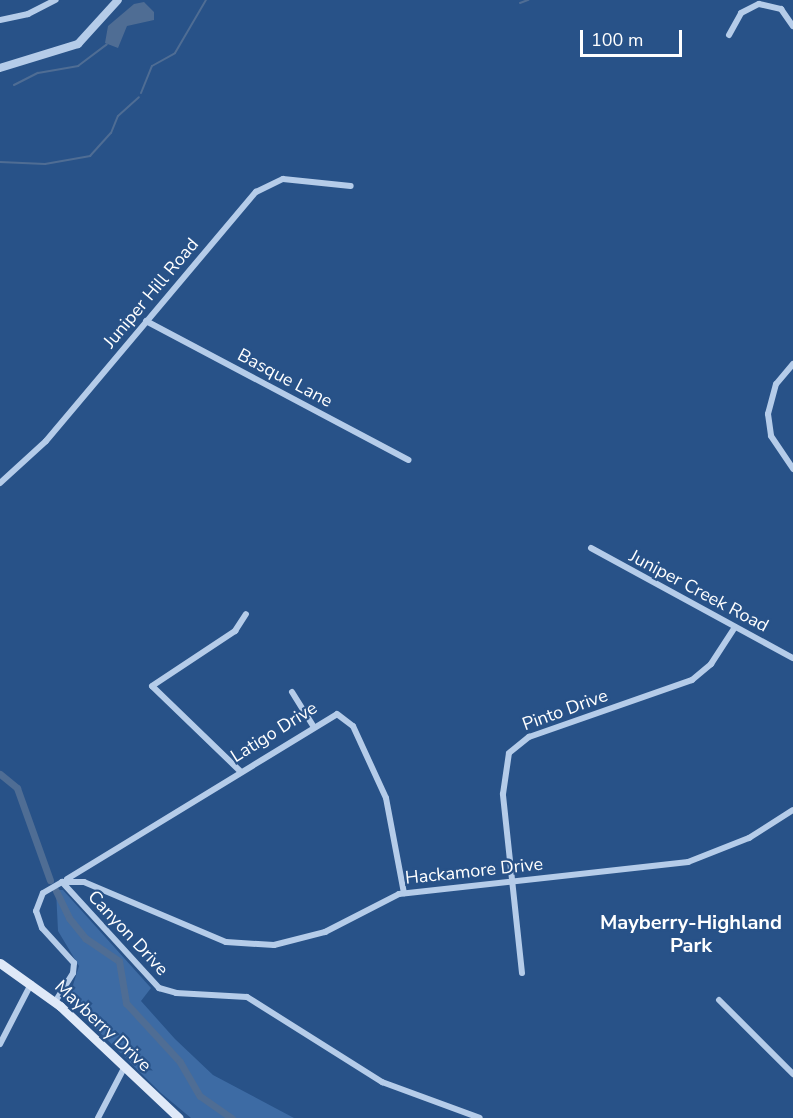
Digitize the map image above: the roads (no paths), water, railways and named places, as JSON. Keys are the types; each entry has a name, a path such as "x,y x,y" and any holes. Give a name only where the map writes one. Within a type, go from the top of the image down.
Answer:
{"main road":[{"name":"Mayberry Drive","path":"0,963 55,1002 179,1118"}],"street":[{"path":"0,20 39,10 56,0"},
{"path":"0,68 78,44 118,0"},
{"path":"729,35 741,13 759,4 781,9 793,26"},
{"name":"Juniper Hill Road","path":"0,483 46,441 265,184 293,178 351,186"},
{"name":"Basque Lane","path":"146,321 409,460"},
{"path":"793,364 773,389 768,420 774,442 793,469"},
{"name":"Juniper Creek Road","path":"591,548 793,658"},
{"path":"240,771 152,686 235,631 246,614"},
{"name":"Pinto Drive","path":"514,882 502,783 506,759 515,746 529,737 692,680 711,664 735,627"},
{"path":"292,692 313,725"},
{"name":"Latigo Drive","path":"62,882 331,714 341,716 361,742 386,798 404,893"},
{"name":"Hackamore Drive","path":"62,882 76,879 212,937 261,945 315,936 404,893 688,861 741,842 793,810"},
{"path":"55,1002 73,973 74,963 42,928 36,911 43,893 62,882"},
{"name":"Canyon Drive","path":"62,882 159,988 176,993 247,997 382,1082 480,1118"},
{"path":"514,882 522,973"},
{"path":"0,1044 31,983"},
{"path":"719,1000 793,1074"},
{"path":"98,1118 124,1068"}],"waterway":[{"path":"141,93 152,66 175,53 206,0"},
{"path":"520,3 528,0"},
{"path":"14,85 38,73 78,66 107,44"},
{"path":"0,162 45,164 90,156 111,133 118,116 139,97"},
{"path":"0,774 17,788 50,880"},
{"path":"56,891 69,918 85,938 119,961 126,1003 180,1062 200,1096 232,1118"}],"district":[{"name":"Mayberry-Highland Park","path":"691,934"}]}
